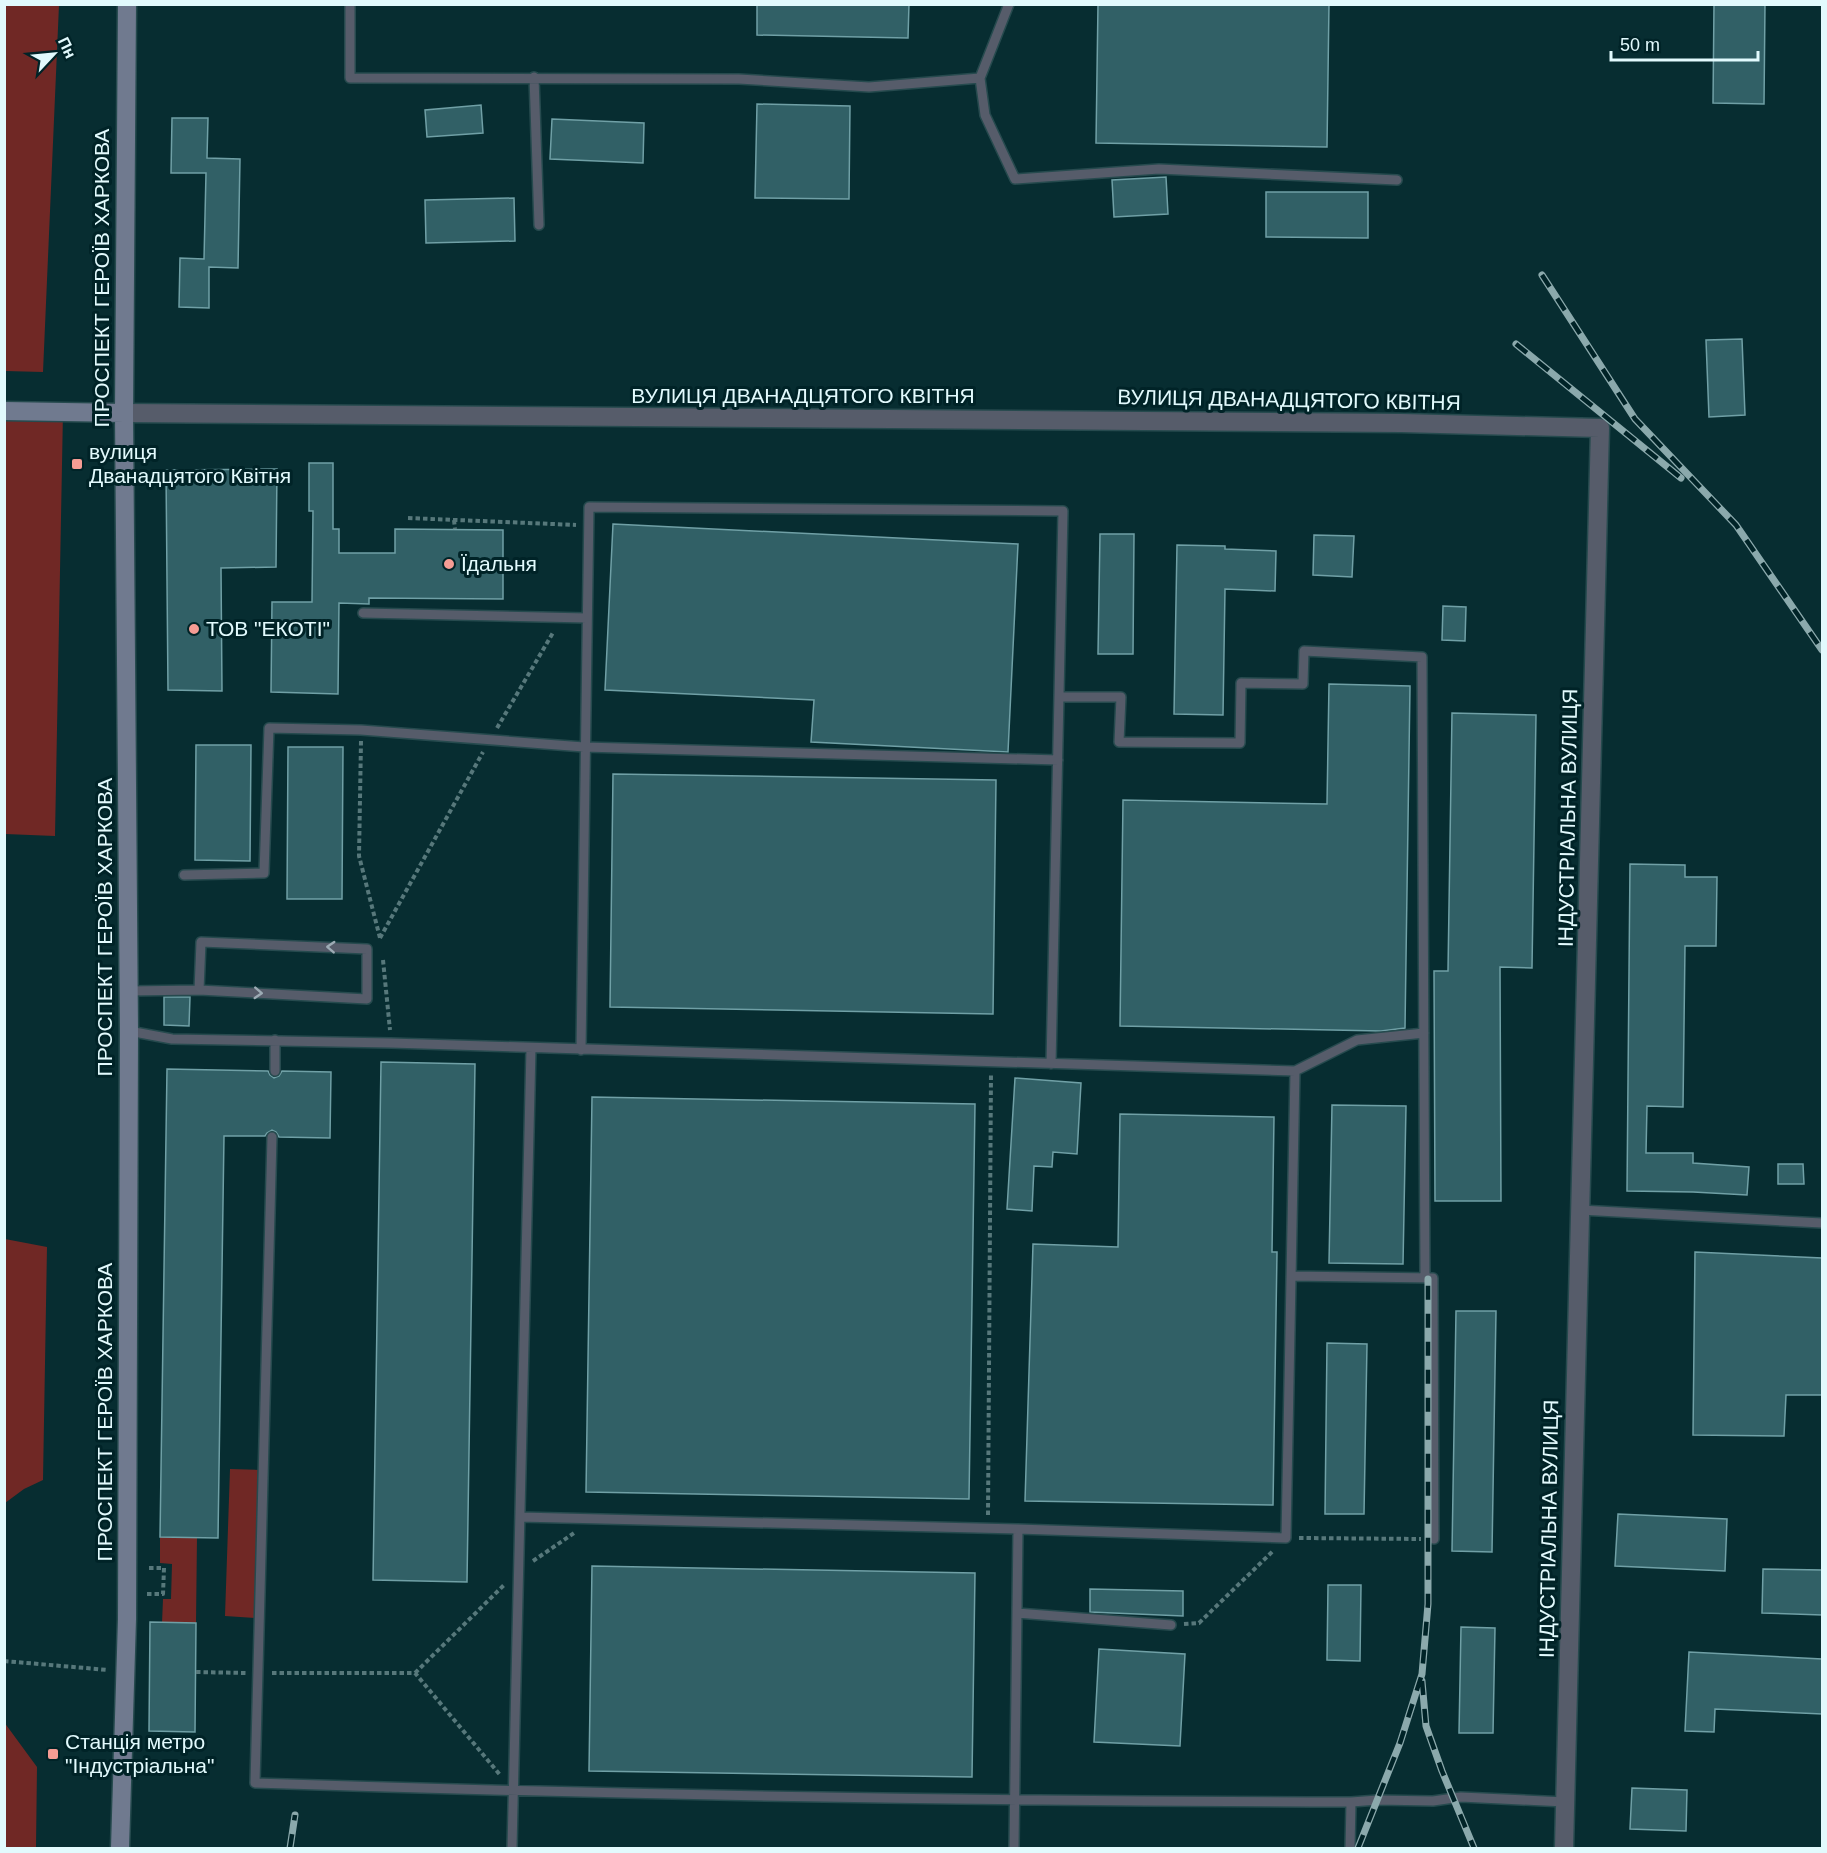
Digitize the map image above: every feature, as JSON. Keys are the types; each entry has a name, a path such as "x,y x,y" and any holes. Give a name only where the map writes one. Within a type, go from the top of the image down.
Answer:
{"street":[{"name":"ПРОСПЕКТ ГЕРОЇВ ХАРКОВА","path":"120,1848 125,1672 129,1031 124,413 127,4"},
{"name":"ВУЛИЦЯ ДВАНАДЦЯТОГО КВІТНЯ","path":"4,411 1389,423 1600,428"},
{"name":"ІНДУСТРІАЛЬНА ВУЛИЦЯ","path":"1564,1848 1600,428"}],"lane":[{"path":"350,4 350,78 739,79 869,87 980,78"},
{"path":"1009,4 980,78 984,115 1015,179 1159,169 1397,180"},
{"path":"534,77 539,225"},
{"path":"581,1050 589,507 1063,512 1051,1064"},
{"path":"363,613 587,618"},
{"path":"1059,697 1121,697 1119,742 1240,742 1241,683 1303,684 1304,651 1422,657 1425,1278"},
{"path":"184,875 264,873 269,728 361,730 584,747 1058,760"},
{"path":"128,991 200,990 367,999 367,949 201,942 200,990"},
{"path":"129,1031 172,1039 392,1043 1295,1071 1357,1040 1424,1033"},
{"path":"275,1071 276,1040"},
{"path":"512,1848 531,1048"},
{"path":"520,1517 988,1528 1286,1538 1295,1071"},
{"path":"272,1137 255,1783 514,1792 1015,1801 1351,1802 1433,1801 1461,1797 1565,1802"},
{"path":"1580,1210 1822,1223"},
{"path":"1291,1276 1433,1278 1434,1539"},
{"path":"1014,1848 1018,1529"},
{"path":"1017,1613 1171,1625"},
{"path":"1350,1848 1351,1802"}],"path":[{"path":"408,518 588,525"},
{"path":"454,520 454,529"},
{"path":"361,730 359,856 380,938 489,740 562,618"},
{"path":"382,950 392,1043"},
{"path":"988,1528 991,1062"},
{"path":"196,1672 415,1673 519,1570 595,1519"},
{"path":"1171,1625 1199,1623 1286,1538 1434,1539"},
{"path":"147,1594 164,1594 164,1568 148,1568"},
{"path":"4,1661 125,1672"},
{"path":"415,1673 514,1792"}],"shaded area":[{"path":"5,4 59,5 43,372 5,371"},
{"path":"5,411 63,412 55,836 5,834"},
{"path":"5,1239 47,1247 43,1480 24,1489 5,1503"},
{"path":"230,1469 260,1470 255,1618 225,1616"},
{"path":"160,1537 197,1537 196,1623 162,1623 163,1599 171,1599 172,1564 160,1563"},
{"path":"4,1722 37,1767 36,1848 5,1848"}],"building":[{"path":"757,4 909,4 908,38 757,35"},
{"path":"1098,4 1329,4 1327,147 1096,143"},
{"path":"1714,4 1765,4 1764,104 1713,103"},
{"path":"757,104 850,106 849,199 755,198"},
{"path":"481,105 483,133 427,137 425,110"},
{"path":"172,118 208,118 207,158 240,159 238,268 209,267 209,308 179,307 180,258 204,259 206,173 171,173"},
{"path":"552,119 644,123 643,163 550,159"},
{"path":"1166,177 1168,214 1114,217 1112,180"},
{"path":"1266,192 1368,192 1368,238 1266,237"},
{"path":"514,198 515,241 426,243 425,200"},
{"path":"1742,339 1745,415 1709,417 1706,340"},
{"path":"309,463 333,463 333,529 339,529 339,553 395,553 395,529 503,530 503,599 369,598 369,604 339,603 338,694 271,692 272,602 312,602 313,511 309,511"},
{"name":"ТОВ \"ЕКОТI\"","path":"277,469 276,567 221,568 222,691 168,690 166,470"},
{"path":"613,524 1018,544 1008,752 811,742 814,700 605,690"},
{"path":"1100,534 1134,534 1133,654 1098,654"},
{"path":"1314,535 1354,536 1352,577 1313,575"},
{"path":"1177,545 1225,546 1225,549 1276,551 1275,591 1225,589 1223,715 1174,714"},
{"path":"1443,606 1466,607 1465,641 1442,640"},
{"path":"1329,684 1410,686 1405,1028 1381,1031 1120,1026 1123,800 1327,804"},
{"path":"1452,713 1536,715 1532,968 1500,967 1501,1201 1435,1201 1434,971 1448,971"},
{"path":"196,745 251,745 250,861 195,860"},
{"path":"288,747 343,747 342,899 287,899"},
{"path":"613,774 996,780 993,1014 610,1007"},
{"path":"1630,864 1685,865 1685,877 1717,877 1716,946 1685,946 1683,1107 1647,1106 1646,1153 1693,1153 1693,1163 1749,1167 1747,1195 1627,1191"},
{"path":"164,997 190,997 189,1026 164,1025"},
{"path":"381,1062 475,1064 467,1582 373,1580"},
{"path":"167,1069 268,1071 274,1078 282,1071 331,1072 330,1138 279,1137 272,1130 265,1136 224,1136 218,1538 160,1537"},
{"path":"1015,1078 1081,1083 1077,1154 1053,1152 1052,1167 1034,1166 1032,1211 1007,1209"},
{"path":"592,1097 975,1104 969,1499 586,1492"},
{"path":"1332,1105 1406,1106 1403,1264 1329,1263"},
{"path":"1120,1114 1274,1117 1272,1252 1277,1252 1273,1505 1025,1501 1033,1244 1118,1247"},
{"path":"1778,1164 1803,1164 1804,1184 1778,1184"},
{"path":"1695,1252 1822,1258 1822,1395 1786,1395 1784,1436 1693,1435"},
{"path":"1456,1311 1496,1311 1492,1552 1452,1551"},
{"path":"1327,1343 1367,1344 1364,1514 1325,1514"},
{"path":"1618,1514 1727,1519 1725,1571 1615,1566"},
{"path":"592,1566 975,1573 972,1777 589,1771"},
{"path":"1763,1569 1822,1570 1822,1615 1762,1613"},
{"path":"1328,1585 1361,1585 1360,1661 1327,1660"},
{"path":"1090,1589 1183,1591 1183,1616 1090,1612"},
{"path":"150,1622 196,1623 195,1732 149,1731"},
{"path":"1461,1627 1495,1628 1493,1733 1459,1733"},
{"path":"1099,1649 1185,1654 1180,1746 1094,1742"},
{"path":"1689,1652 1822,1659 1822,1714 1715,1709 1714,1732 1685,1731"},
{"path":"1632,1788 1687,1790 1686,1831 1630,1829"}],"railway":[{"path":"1542,275 1635,419 1736,525 1822,650"},
{"path":"1516,344 1681,478"},
{"path":"1358,1848 1400,1743 1422,1674 1428,1604 1428,1279"},
{"path":"1422,1681 1426,1726 1474,1848"},
{"path":"290,1848 295,1815"}],"place":[{"name":"вулиця Дванадцятого Квітня","path":"77,464"},
{"name":"Їдальня","path":"449,564"},
{"name":"ТОВ \"ЕКОТI\"","path":"194,629"},
{"name":"Станція метро \"Індустріальна\"","path":"53,1754"}]}
